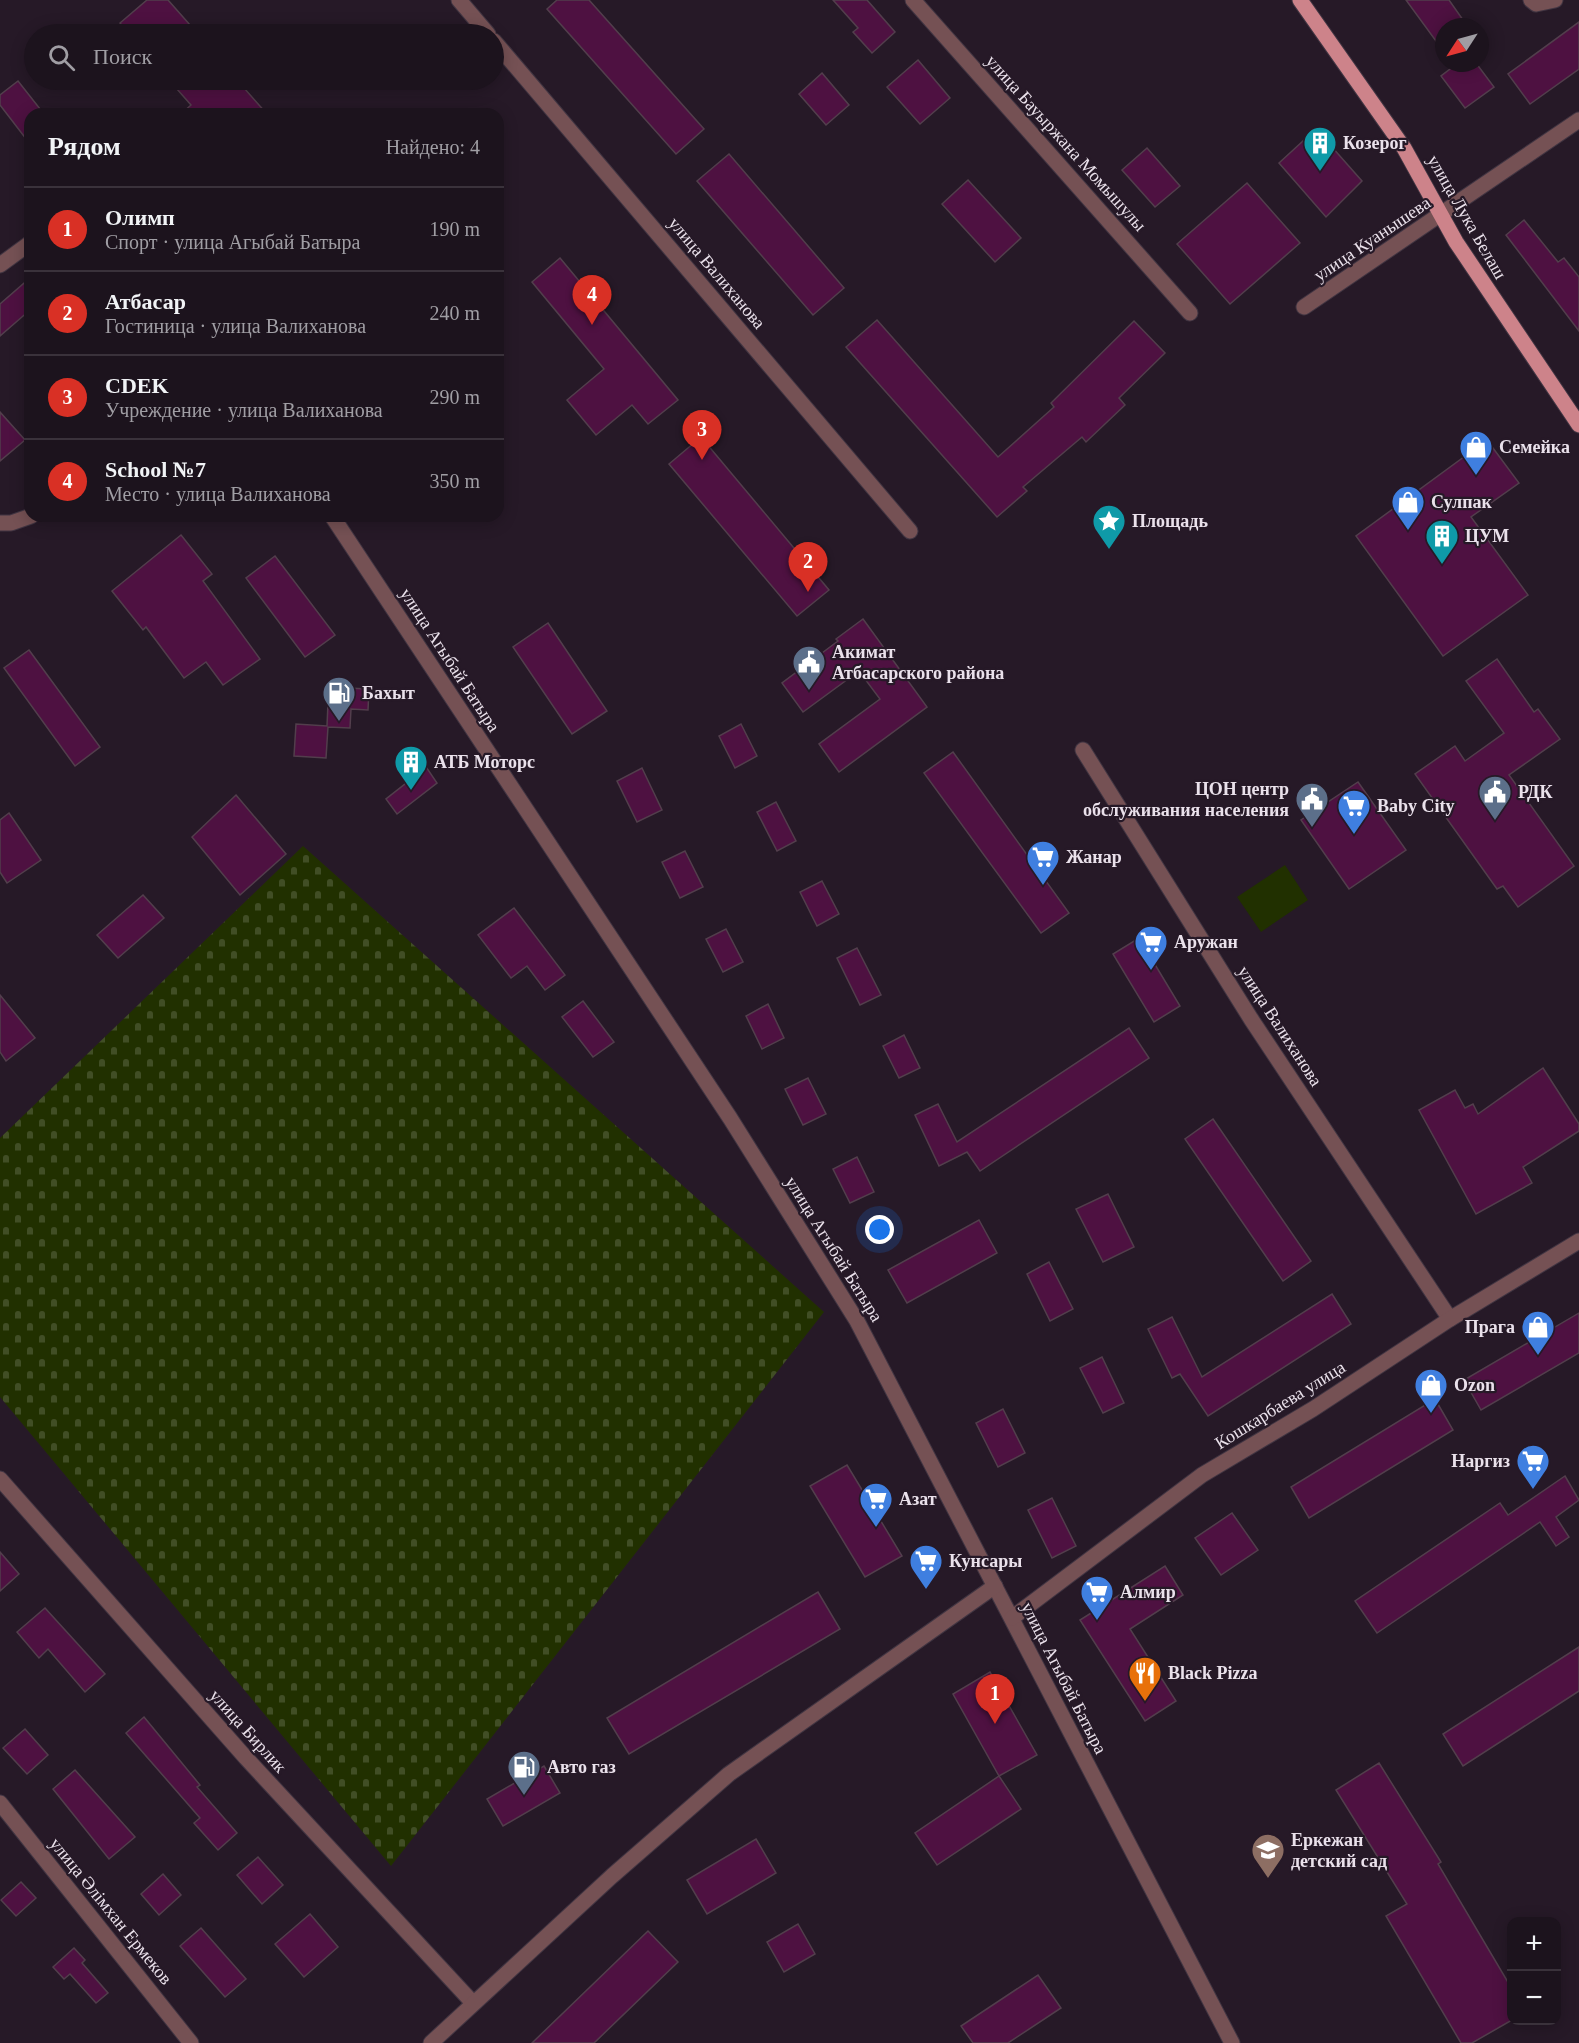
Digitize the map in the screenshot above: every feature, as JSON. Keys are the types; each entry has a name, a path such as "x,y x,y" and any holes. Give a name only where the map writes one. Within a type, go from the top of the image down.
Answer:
{"main road":[{"name":"улица Лука Белаш","path":"1300,0 1404,147 1462,252 1579,425"}],"street":[{"path":"459,0 479,24"},
{"name":"улица Бауыржана Момышулы","path":"913,0 1190,313"},
{"path":"1531,0 1536,4 1555,0"},
{"name":"улица Валиханова","path":"504,53 910,531"},
{"name":"улица Куанышева","path":"1304,307 1443,215 1579,120"},
{"path":"0,265 24,247"},
{"path":"0,523 11,523 24,518"},
{"name":"улица Агыбай Батыра","path":"336,522 730,1118 851,1312 1232,2043"},
{"name":"улица Валиханова","path":"1083,750 1251,1019 1450,1319"},
{"name":"Кошкарбаева улица","path":"1012,1618 1202,1475 1313,1409 1450,1319 1579,1241"},
{"name":"улица Бирлик","path":"0,1479 246,1758 473,2003"},
{"path":"431,2043 729,1774 995,1586"},
{"name":"улица Әлімхан Ермеков","path":"0,1803 191,2043"}],"green space":[{"path":"303,846 824,1312 391,1866 0,1397 0,1138"},
{"path":"1285,865 1308,900 1261,932 1237,897"}],"building":[{"path":"147,0 168,0 189,24 121,24"},
{"path":"557,0 589,0 704,129 676,154 547,9"},
{"path":"833,0 867,0 895,32 872,53 853,32 858,28"},
{"path":"1406,0 1449,0 1462,18 1435,18 1435,40"},
{"path":"1579,22 1579,69 1530,104 1508,74"},
{"path":"918,60 950,98 920,124 887,87"},
{"path":"1446,72 1483,72 1494,87 1465,108 1441,76"},
{"path":"822,73 849,105 826,125 799,94"},
{"path":"18,81 39,108 24,108 24,136 0,105 0,95"},
{"path":"178,90 246,90 262,108 188,108 191,105"},
{"name":"Козерог","path":"1316,129 1362,181 1326,217 1279,163"},
{"path":"1147,148 1180,186 1155,207 1122,170"},
{"path":"729,154 844,288 813,315 697,181"},
{"path":"968,180 1021,238 995,262 942,204"},
{"path":"1247,183 1300,243 1230,304 1177,244"},
{"path":"1524,220 1558,262 1564,258 1579,277 1579,331 1506,235"},
{"path":"560,258 678,400 648,424 632,405 596,435 567,400 604,369 532,282"},
{"path":"24,283 24,315 0,336 0,304"},
{"path":"877,320 998,457 1054,407 1051,403 1134,321 1165,353 1119,398 1125,405 1086,442 1082,437 1023,487 1027,491 997,517 846,347"},
{"path":"0,412 24,441 0,461"},
{"path":"701,437 829,590 797,616 669,464"},
{"name":"ЦУМ","path":"1487,440 1519,483 1471,517 1528,595 1443,656 1356,536"},
{"path":"181,535 212,574 203,581 260,659 223,685 206,662 184,678 146,627 143,630 112,591"},
{"path":"275,556 335,635 305,657 246,578"},
{"name":"Акимат Атбасарского района","path":"863,619 927,707 839,772 819,744 880,699 859,671 803,712 782,683"},
{"path":"548,623 607,711 572,734 513,647"},
{"path":"29,650 100,747 75,766 4,668"},
{"name":"РДК","path":"1497,659 1534,712 1538,709 1560,739 1509,775 1574,866 1518,907 1503,886 1497,889 1415,774 1455,746 1465,761 1504,733 1466,681"},
{"name":"Бахыт","path":"347,688 369,689 368,710 351,709 350,728 328,727 326,758 294,756 296,724 327,726 328,703 346,704"},
{"path":"741,724 757,756 735,768 719,736"},
{"path":"953,752 1069,913 1041,933 924,773"},
{"name":"АТБ Моторс","path":"418,755 437,783 397,814 386,799 415,776 406,764"},
{"path":"642,768 662,810 637,822 617,781"},
{"name":"Baby City","path":"1358,782 1406,850 1349,889 1301,820"},
{"path":"236,795 286,854 240,895 192,837"},
{"path":"776,802 796,841 777,851 757,812"},
{"path":"9,813 41,860 7,883 0,872 0,820"},
{"path":"685,851 703,887 680,898 662,862"},
{"path":"822,881 839,914 817,926 800,892"},
{"path":"143,895 164,918 118,958 97,935"},
{"path":"514,908 565,975 545,990 527,966 511,978 478,935"},
{"path":"726,929 743,962 723,972 706,939"},
{"path":"1139,938 1180,1006 1154,1022 1113,954"},
{"path":"857,948 881,995 860,1005 837,958"},
{"path":"0,995 35,1038 6,1061 0,1052"},
{"path":"583,1001 614,1042 593,1057 562,1017"},
{"path":"768,1004 784,1038 762,1049 746,1016"},
{"path":"1129,1028 1149,1058 980,1171 967,1152 939,1166 915,1115 938,1104 957,1142"},
{"path":"904,1035 920,1068 899,1078 883,1046"},
{"path":"1543,1068 1579,1124 1579,1131 1523,1167 1532,1183 1476,1214 1419,1110 1455,1090 1465,1108 1473,1104 1478,1114"},
{"path":"808,1078 826,1114 803,1125 785,1089"},
{"path":"1213,1119 1311,1261 1283,1281 1185,1139"},
{"path":"857,1157 874,1192 850,1203 833,1169"},
{"path":"1108,1194 1134,1247 1103,1262 1076,1209"},
{"path":"979,1220 997,1253 907,1303 888,1270"},
{"path":"1049,1262 1073,1309 1050,1321 1027,1274"},
{"path":"1332,1294 1351,1324 1208,1416 1180,1374 1172,1378 1148,1329 1172,1317 1202,1377"},
{"path":"1579,1313 1579,1353 1481,1410 1464,1380"},
{"path":"1102,1357 1124,1403 1103,1413 1080,1368"},
{"path":"1435,1399 1453,1430 1309,1518 1291,1487"},
{"path":"1003,1409 1025,1453 998,1467 976,1423"},
{"path":"847,1465 902,1556 865,1577 810,1486"},
{"path":"1565,1476 1579,1500 1556,1517 1569,1537 1556,1546 1540,1522 1377,1633 1355,1601 1500,1503 1508,1515"},
{"path":"1052,1498 1076,1546 1052,1558 1028,1510"},
{"path":"1232,1513 1258,1550 1221,1575 1195,1538"},
{"path":"0,1552 19,1574 0,1591"},
{"path":"1165,1566 1183,1595 1130,1629 1176,1701 1145,1721 1080,1620"},
{"path":"818,1592 840,1629 629,1754 607,1718"},
{"path":"45,1608 105,1674 85,1692 48,1649 39,1658 17,1632"},
{"path":"1579,1647 1579,1691 1463,1766 1443,1734"},
{"path":"990,1672 1037,1755 999,1776 953,1694"},
{"path":"144,1717 200,1785 197,1787 237,1833 218,1850 194,1823 200,1818 126,1733"},
{"path":"25,1729 48,1755 27,1774 3,1748"},
{"path":"1379,1763 1441,1862 1438,1864 1507,1981 1507,2023 1472,2043 1461,2043 1386,1916 1407,1904 1336,1790"},
{"name":"Авто газ","path":"544,1766 560,1793 503,1826 487,1799"},
{"path":"75,1770 135,1837 109,1859 53,1789"},
{"path":"999,1776 1021,1809 937,1865 915,1833"},
{"path":"756,1839 776,1873 707,1914 687,1880"},
{"path":"258,1857 283,1885 262,1904 237,1875"},
{"path":"163,1874 181,1895 159,1915 141,1894"},
{"path":"21,1882 36,1898 16,1916 1,1900"},
{"path":"310,1914 338,1947 304,1977 275,1944"},
{"path":"798,1924 815,1954 784,1972 767,1942"},
{"path":"201,1928 246,1979 225,1997 180,1946"},
{"path":"648,1931 678,1962 594,2043 532,2043"},
{"path":"74,1948 85,1960 82,1963 108,1993 96,2003 70,1974 64,1979 53,1967"},
{"path":"1038,1975 1061,2008 1008,2043 973,2043 961,2026"}],"place":[{"name":"Козерог","path":"1320,172"},
{"name":"School №7","path":"592,325"},
{"name":"CDEK","path":"702,460"},
{"name":"Семейка","path":"1476,476"},
{"name":"Сулпак","path":"1408,531"},
{"name":"Площадь","path":"1109,550"},
{"name":"ЦУМ","path":"1442,565"},
{"name":"Атбасар","path":"808,592"},
{"name":"Акимат Атбасарского района","path":"809,691"},
{"name":"Бахыт","path":"339,722"},
{"name":"АТБ Моторс","path":"411,791"},
{"name":"РДК","path":"1495,821"},
{"name":"ЦОН центр обслуживания населения","path":"1312,828"},
{"name":"Baby City","path":"1354,835"},
{"name":"Жанар","path":"1043,886"},
{"name":"Аружан","path":"1151,971"},
{"name":"Прага","path":"1538,1356"},
{"name":"Ozon","path":"1431,1414"},
{"name":"Наргиз","path":"1533,1490"},
{"name":"Азат","path":"876,1528"},
{"name":"Кунсары","path":"926,1590"},
{"name":"Алмир","path":"1097,1621"},
{"name":"Black Pizza","path":"1145,1702"},
{"name":"Олимп","path":"995,1724"},
{"name":"Авто газ","path":"524,1796"},
{"name":"Еркежан детский сад","path":"1268,1879"}]}
